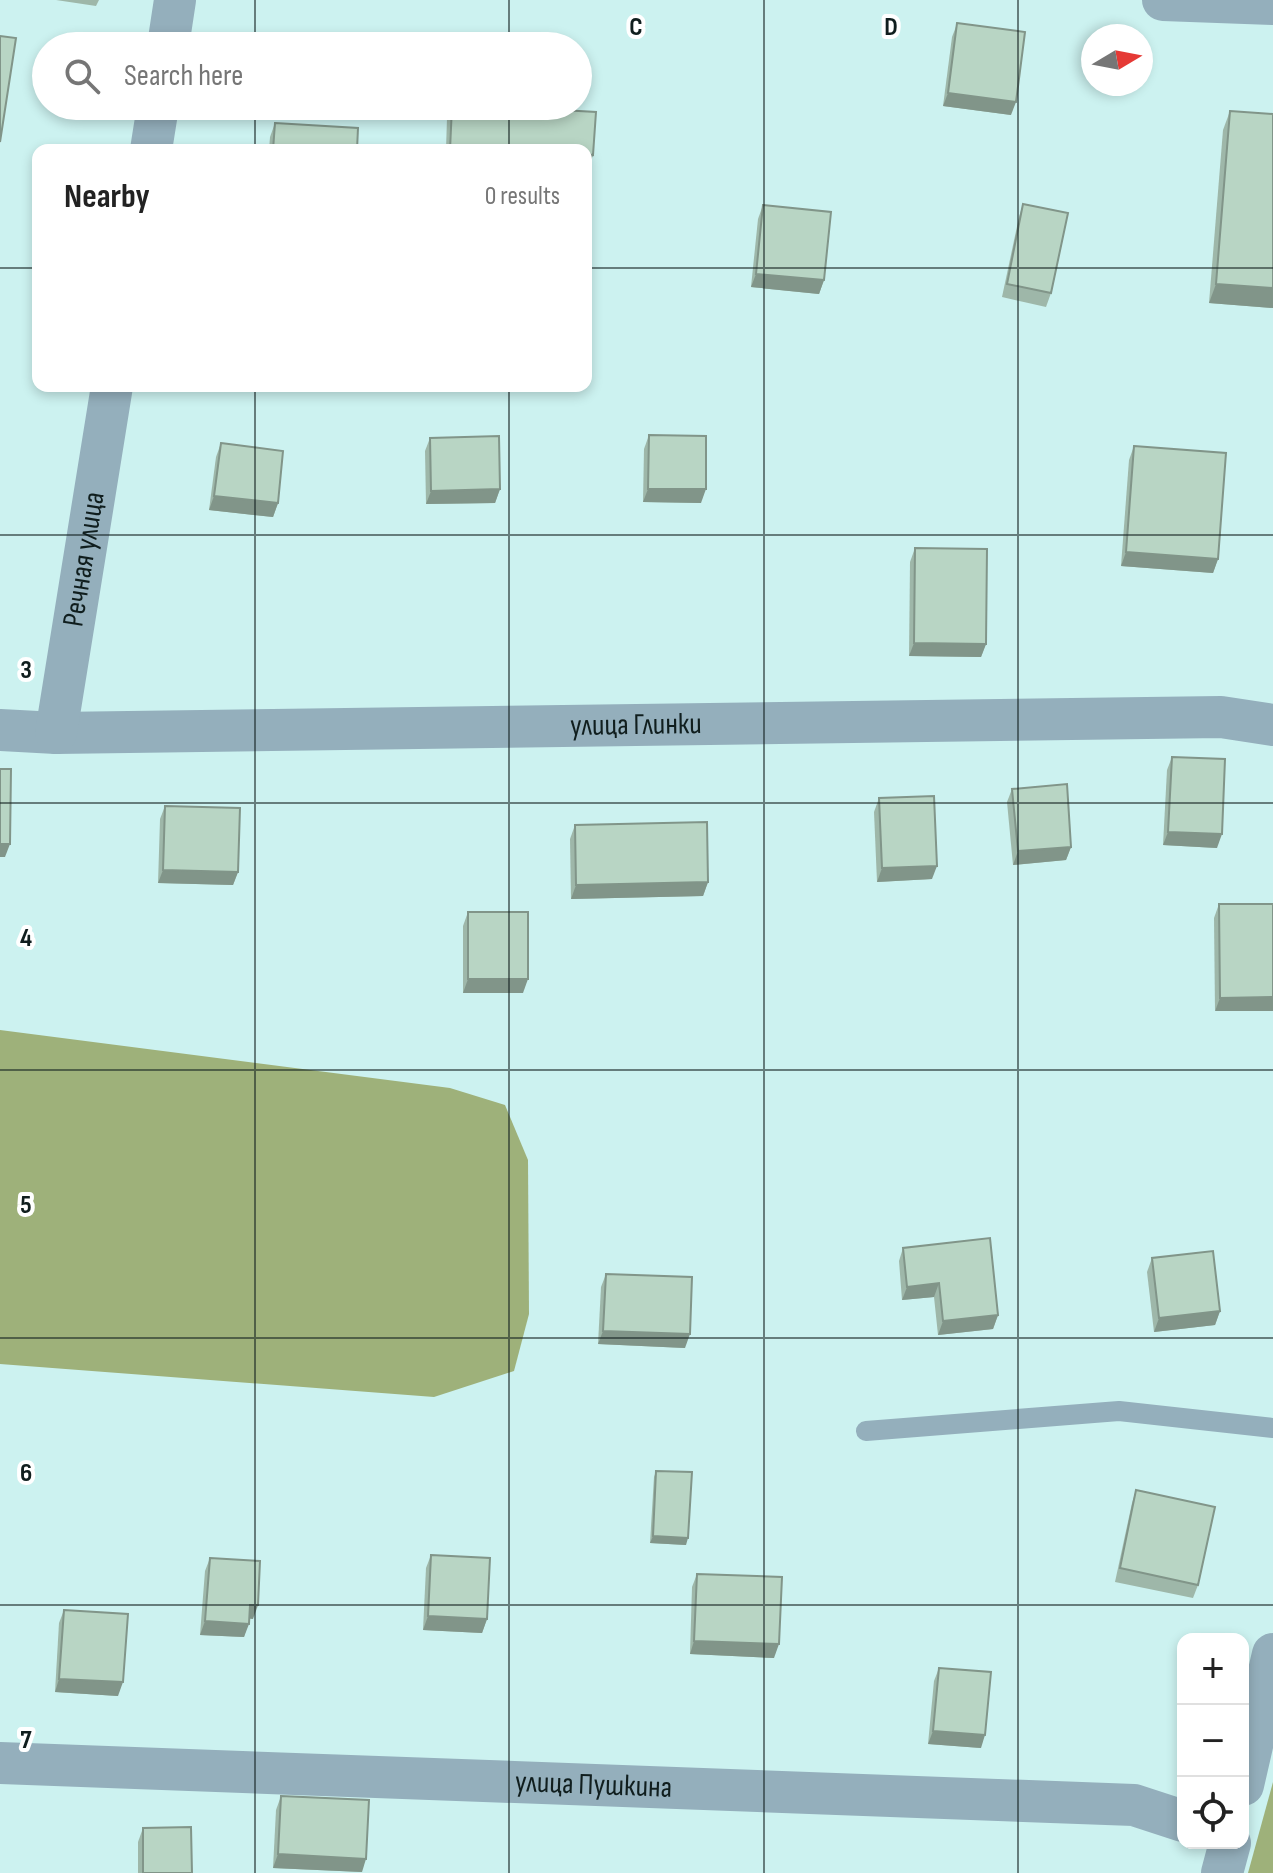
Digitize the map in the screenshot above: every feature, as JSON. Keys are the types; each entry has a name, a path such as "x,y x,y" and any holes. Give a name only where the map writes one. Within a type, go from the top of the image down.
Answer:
{"street":[{"path":"170,32 175,0"},
{"path":"1163,0 1273,4"},
{"path":"152,144 156,120"},
{"name":"Речная улица","path":"56,733 111,392"},
{"name":"улица Глинки","path":"0,730 56,733 1221,717 1273,725"},
{"path":"1245,1777 1273,1654"},
{"name":"улица Пушкина","path":"0,1763 1134,1805 1177,1818"}],"lane":[{"path":"866,1431 1119,1411 1273,1428"}],"green space":[{"path":"0,1030 450,1088 505,1105 528,1160 529,1314 514,1371 434,1397 0,1364"},
{"path":"1273,1782 1273,1873 1248,1873"}],"building":[{"path":"957,23 1025,32 1016,102 948,93"},
{"path":"0,36 16,38 0,142"},
{"path":"1230,111 1273,114 1273,288 1216,284"},
{"path":"592,112 596,112 593,155 592,144 450,144 451,120 592,120"},
{"path":"275,123 358,128 357,144 273,144"},
{"path":"1023,204 1068,213 1051,293 1007,284"},
{"path":"763,205 831,212 824,280 756,274"},
{"path":"649,435 706,436 706,489 648,489"},
{"path":"499,436 500,489 431,491 430,438"},
{"path":"221,443 283,451 278,503 214,496"},
{"path":"1134,446 1226,453 1218,559 1126,552"},
{"path":"915,548 987,549 986,644 914,643"},
{"path":"1172,757 1225,759 1222,834 1168,832"},
{"path":"0,769 11,769 10,844 0,844"},
{"path":"1067,784 1071,847 1018,851 1012,789"},
{"path":"934,796 937,866 882,868 879,798"},
{"path":"165,806 240,808 238,872 163,870"},
{"path":"707,822 708,882 576,885 575,825"},
{"path":"1219,904 1273,904 1273,997 1220,998"},
{"path":"468,912 528,912 528,979 468,979"},
{"path":"990,1238 998,1315 943,1321 939,1283 907,1287 903,1248"},
{"path":"1213,1251 1220,1311 1159,1318 1152,1258"},
{"path":"606,1274 692,1277 690,1334 603,1331"},
{"path":"656,1471 692,1472 688,1538 653,1536"},
{"path":"1136,1490 1215,1507 1198,1585 1120,1568"},
{"path":"431,1555 490,1558 487,1619 428,1616"},
{"path":"210,1558 260,1561 258,1605 250,1605 249,1624 205,1621"},
{"path":"697,1574 782,1577 779,1644 694,1641"},
{"path":"64,1610 128,1614 123,1682 59,1679"},
{"path":"939,1668 991,1672 985,1735 933,1731"},
{"path":"281,1796 369,1800 366,1859 278,1854"},
{"path":"191,1827 192,1873 143,1873 143,1828"}]}
